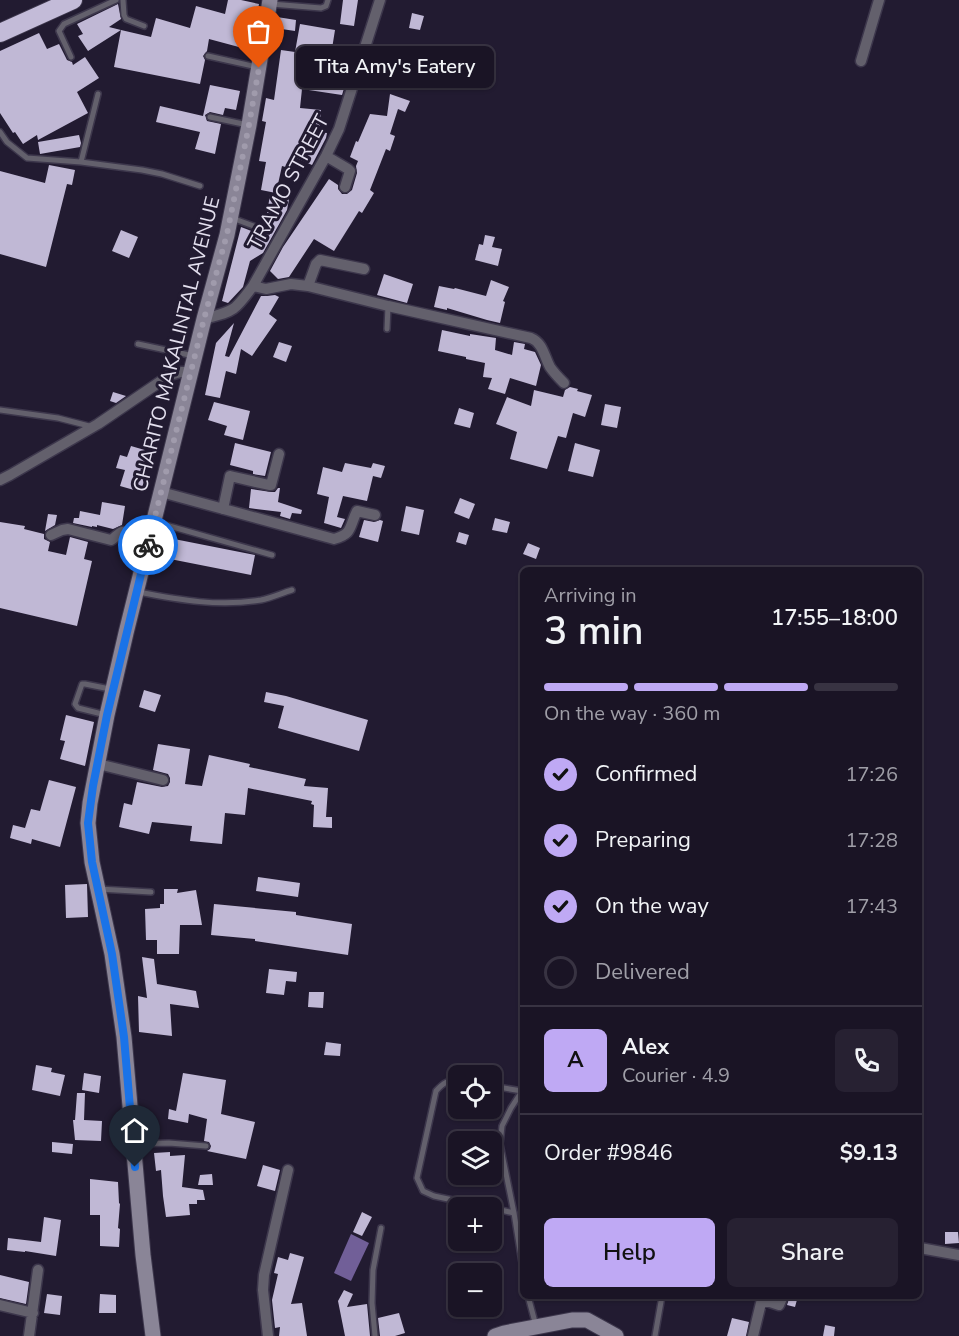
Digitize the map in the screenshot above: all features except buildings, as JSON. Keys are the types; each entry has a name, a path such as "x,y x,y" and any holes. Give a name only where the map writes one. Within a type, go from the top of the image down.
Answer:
{"highway":[{"path":"0,33 73,0"}],"main road":[{"name":"CHARITO MAKALINTAL AVENUE","path":"153,1336 132,1144 124,1037 112,954 92,862 88,823 107,715 230,217 249,125 270,2"},
{"path":"495,1336 504,1333 537,1331 572,1320 587,1320 616,1336"}],"street":[{"name":"TRAMO STREET","path":"204,319 231,312 240,304 253,286 326,156 339,129 380,0"},
{"path":"861,61 879,0"},
{"path":"326,156 350,171 345,187"},
{"path":"308,286 316,264 320,260 364,269"},
{"path":"253,286 266,289 291,284 308,286 531,338 540,345 551,368 564,383"},
{"path":"0,480 93,427 170,375 192,372"},
{"path":"223,509 230,476 269,486 279,454"},
{"path":"161,492 334,539 344,536 349,530 357,511 375,515"},
{"path":"51,535 68,529 111,540 122,532 149,540"},
{"path":"98,764 163,780"},
{"path":"268,1336 263,1290 264,1275 288,1170"},
{"path":"922,1248 959,1255"},
{"path":"29,1336 39,1270"},
{"path":"753,1336 761,1303 767,1301 779,1305 782,1299"},
{"path":"0,1305 33,1313"}],"lane":[{"path":"71,57 59,31 64,24 116,0"},
{"path":"123,0 126,19 144,26"},
{"path":"270,2 321,8 326,6 328,0"},
{"path":"208,56 259,68"},
{"path":"81,162 98,94"},
{"path":"210,117 249,125"},
{"path":"0,132 7,142 27,158 81,162 162,174 200,186"},
{"path":"230,217 267,231"},
{"path":"387,329 388,306"},
{"path":"138,344 195,356"},
{"path":"0,411 58,418 93,427"},
{"path":"154,522 272,555"},
{"path":"137,591 186,601 221,604 262,600 292,590"},
{"path":"107,715 78,708 75,704 82,684 113,690"},
{"path":"98,889 151,892"},
{"path":"448,1081 436,1091 417,1178 423,1191 448,1199"},
{"path":"502,1088 520,1092"},
{"path":"520,1095 502,1126 500,1144 520,1250"},
{"path":"132,1144 170,1143 206,1146"},
{"path":"502,1210 514,1213"},
{"path":"375,1336 372,1292 381,1228"},
{"path":"529,1299 537,1331"},
{"path":"655,1336 661,1299"}],"shaded area":[{"path":"351,1234 369,1243 351,1281 334,1273"}],"way so far":[{"path":"148,545 227,234 259,68"}],"place":[{"name":"Tita Amy's Eatery","path":"259,68"}],"route":[{"path":"135,1167 124,1037 112,954 92,862 88,823 107,715 148,545"}]}
